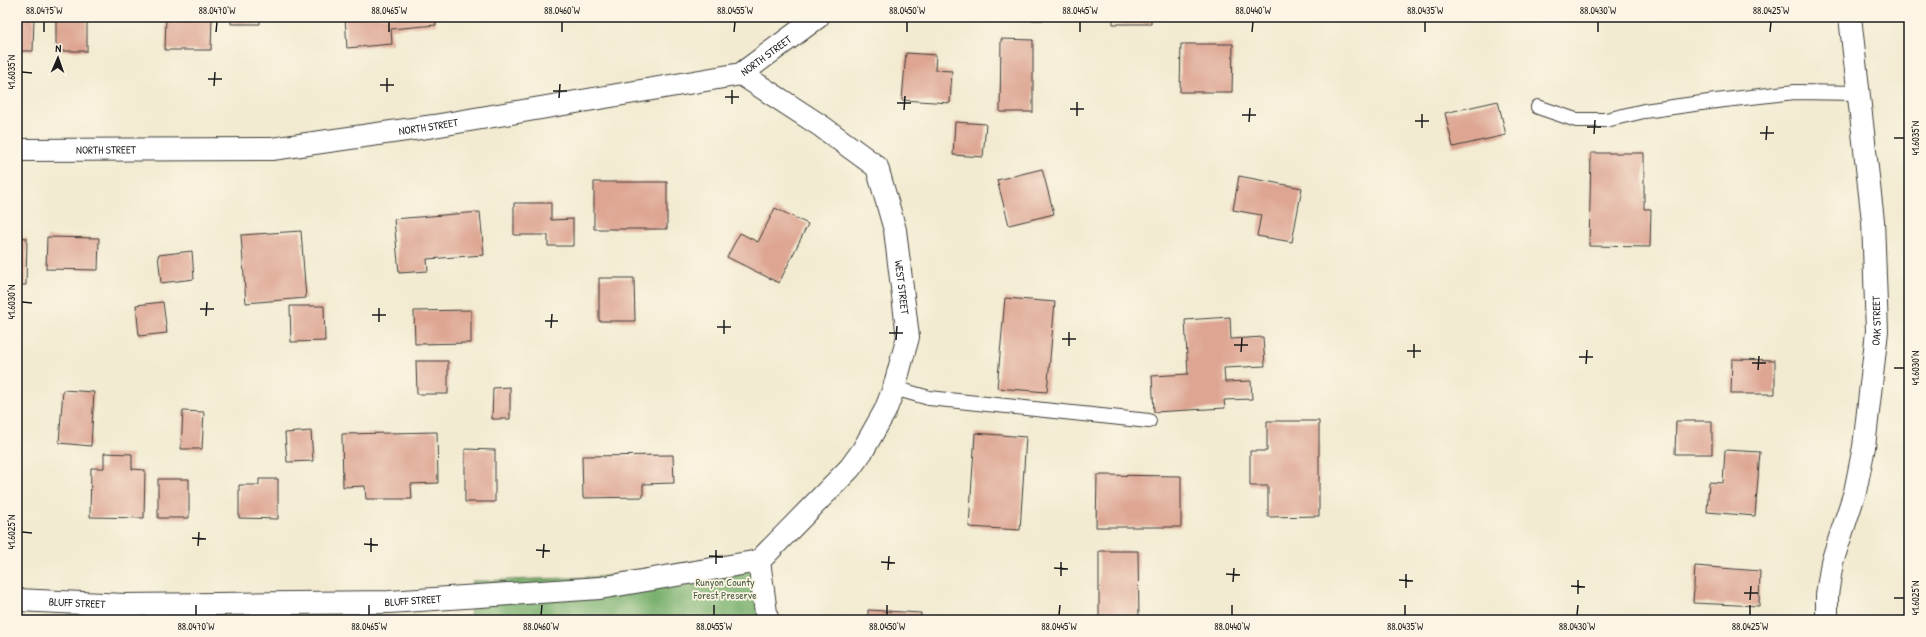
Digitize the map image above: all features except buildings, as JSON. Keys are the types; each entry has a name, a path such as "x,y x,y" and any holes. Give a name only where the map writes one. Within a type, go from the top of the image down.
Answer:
{"street":[{"name":"NORTH STREET","path":"17,150 272,149 434,126 741,74 818,17"},
{"name":"OAK STREET","path":"1827,620 1827,595 1832,562 1855,492 1864,447 1877,331 1874,221 1850,17"},
{"name":"WEST STREET","path":"741,74 821,126 877,168 894,230 908,336 894,388 873,434 850,468 759,561"},
{"name":"BLUFF STREET","path":"17,600 125,606 389,602 600,588 759,561"},
{"path":"759,561 766,620"}],"lane":[{"path":"1538,107 1576,120 1606,120 1644,112 1716,101 1787,93 1860,93"},
{"path":"894,388 929,398 1149,421"}],"green space":[{"name":"Runyon County Forest Preserve","path":"757,551 760,620 470,620 472,581 601,577"}]}
